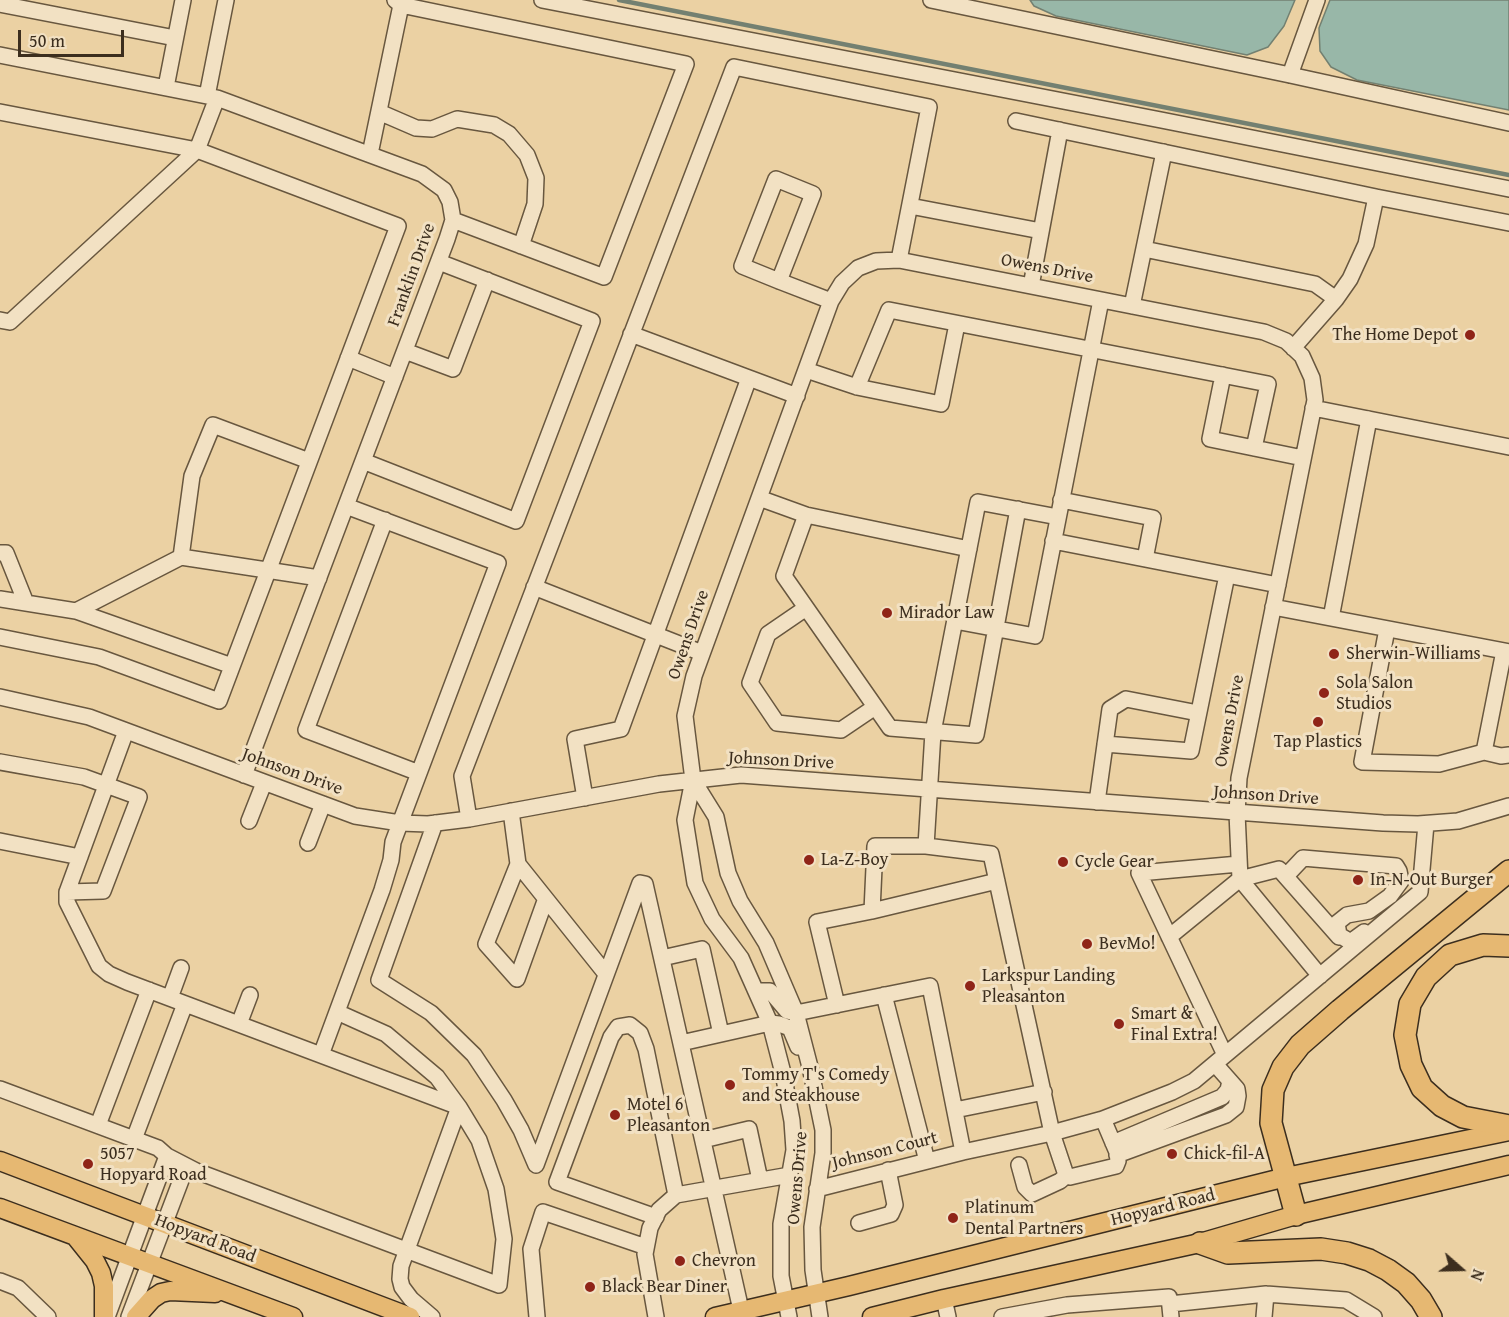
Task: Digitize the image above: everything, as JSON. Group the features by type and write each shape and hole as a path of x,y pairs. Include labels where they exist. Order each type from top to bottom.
{"highway":[{"path":"1296,1215 1271,1123 1273,1090 1283,1067 1300,1045 1340,1010 1509,871"},
{"path":"1509,946 1483,945 1450,955 1426,977 1410,1004 1405,1035 1411,1065 1422,1088 1442,1106 1464,1117 1509,1126"},
{"path":"1200,1243 1228,1253 1321,1249 1347,1253 1369,1260 1388,1269 1406,1283 1421,1300 1431,1317"}],"main road":[{"name":"Hopyard Road","path":"715,1317 741,1310 787,1309 816,1293 1286,1178 1509,1131"},
{"name":"Hopyard Road","path":"0,1161 411,1317"},
{"path":"872,1317 946,1308 1200,1243 1296,1215 1509,1165"},
{"path":"0,1208 293,1317"},
{"path":"75,1236 95,1261 101,1273 104,1286 105,1317"},
{"path":"136,1317 152,1299 170,1291 232,1294"}],"street":[{"path":"166,87 183,0"},
{"path":"0,320 10,322 197,150 212,97 226,0"},
{"path":"542,0 1509,189"},
{"path":"934,0 999,6 1036,23 1509,123"},
{"path":"1290,75 1317,0"},
{"path":"370,154 398,2 686,64 604,277 453,220"},
{"path":"0,4 176,38"},
{"name":"Franklin Drive","path":"0,55 212,97 422,174 444,190 450,202 453,220 438,262 243,775"},
{"path":"468,819 462,776 734,68 929,107 899,260"},
{"path":"0,112 197,150 398,226 219,701 99,657 0,637"},
{"path":"379,112 416,128 432,129 457,120 494,125 509,134 527,155 536,178 535,204 521,246"},
{"path":"1016,121 1509,223"},
{"path":"1030,286 1060,130"},
{"path":"1132,306 1164,152"},
{"path":"779,281 813,194 776,179 742,266 779,281 831,301"},
{"path":"1293,348 1336,300 1350,279 1366,244 1376,197"},
{"path":"910,206 1041,231"},
{"path":"1144,249 1315,284 1336,300"},
{"name":"Owens Drive","path":"787,1309 781,1276 781,1224 794,1150 792,1121 771,1023 741,958 712,919 695,883 684,820 693,780 684,716 702,652 831,301 842,283 858,268 876,261 899,260 1264,332 1286,341 1302,356 1312,378 1315,400 1239,778 1237,813 1239,872"},
{"path":"363,461 516,521 592,321 438,262"},
{"path":"405,351 453,369 487,280"},
{"path":"955,621 1035,636 1101,300"},
{"path":"857,387 889,310 1268,384 1254,448"},
{"path":"806,370 857,387 941,404 957,324"},
{"path":"632,334 797,396"},
{"path":"348,358 395,376"},
{"path":"1223,375 1210,438 1303,458"},
{"path":"585,798 575,740 621,729 749,378"},
{"path":"1313,408 1509,447"},
{"path":"1331,618 1369,419"},
{"path":"181,557 192,476 213,425 309,461"},
{"path":"759,498 806,515 969,549"},
{"path":"1061,500 1153,518 1145,559"},
{"path":"926,846 933,732 978,502 1058,517"},
{"path":"321,1055 382,890 391,860 393,842 498,563 346,506"},
{"path":"806,515 784,576 890,728 975,735 1018,510"},
{"path":"385,520 306,730 419,773"},
{"path":"1053,540 1278,585"},
{"path":"0,552 6,553 26,603"},
{"path":"76,611 181,557 318,578"},
{"path":"1105,744 1191,751 1227,575"},
{"path":"534,588 702,652"},
{"path":"0,599 76,611 232,666"},
{"path":"1273,607 1507,652 1484,752"},
{"path":"806,608 768,634 750,683 777,723 841,730 875,707"},
{"path":"1387,629 1362,762 1439,764 1484,752 1501,756 1509,755"},
{"name":"Johnson Drive","path":"0,697 89,717 355,816 400,823 435,823 468,819 659,784 741,775 1383,823 1426,824 1458,821 1509,806"},
{"path":"1097,802 1110,709 1126,699 1198,713"},
{"path":"126,731 67,891 67,902 99,966 109,974 149,990 459,1107"},
{"path":"0,762 84,777 139,797 103,891 67,891"},
{"name":"Owens Drive","path":"693,780 716,817 728,873 740,901 766,943 796,1013 807,1054 824,1130 823,1153 812,1227 813,1270 820,1317"},
{"path":"249,821 264,783"},
{"path":"308,843 323,804"},
{"path":"511,811 518,864 545,901 606,974"},
{"path":"435,823 379,980 431,1013 474,1055 516,1120 536,1165 640,883 645,884 741,1310"},
{"path":"1286,876 1303,858 1396,866 1401,881 1390,896 1369,911 1347,915 1337,924 1339,935 1349,941 1353,940 1408,894 1422,856 1426,824"},
{"path":"0,841 80,857"},
{"path":"872,911 875,846 926,846 991,854 1053,1133 1067,1175"},
{"name":"Johnson Court","path":"817,1189 1103,1119 1194,1081 1420,892 1422,856"},
{"path":"518,864 486,944 517,979 545,901"},
{"path":"1115,1149 1222,1097 1228,1090 1230,1081 1169,937 1139,873 1239,872 1279,868 1350,951"},
{"path":"1169,937 1239,872"},
{"path":"1239,872 1320,976"},
{"path":"837,1005 817,922 997,880"},
{"path":"662,958 702,949 721,1034"},
{"path":"170,998 181,969"},
{"path":"756,992 770,991 787,1011 796,1013 930,986 963,1152"},
{"path":"98,1125 149,990"},
{"path":"239,1024 250,995"},
{"path":"884,995 927,1161"},
{"path":"135,1139 185,1004"},
{"path":"0,1089 158,1148 166,1156 186,1167 499,1285 504,1239 496,1189 479,1140 437,1077 386,1034 337,1012"},
{"path":"681,1043 771,1023 790,1028 801,1050 807,1054"},
{"path":"656,1217 557,1182 611,1037 618,1027 630,1024 640,1033 646,1049 676,1195"},
{"path":"955,1110 1044,1092"},
{"path":"432,1317 411,1299 402,1287 401,1266 459,1107"},
{"path":"1067,1175 1070,1177 1116,1167 1118,1161 1115,1149 1103,1119"},
{"path":"703,1140 748,1129 760,1180"},
{"path":"105,1317 166,1156"},
{"path":"1019,1165 1025,1187 1032,1194 1060,1181 1067,1175"},
{"path":"129,1317 186,1167"},
{"path":"859,1223 891,1214 895,1205 888,1170"},
{"path":"656,1317 645,1254 651,1228 659,1210 676,1195 790,1175"},
{"path":"537,1317 531,1249 543,1212 646,1247"},
{"path":"0,1281 18,1288 48,1317"},
{"path":"1264,1317 1266,1294"},
{"path":"1002,1317 1169,1297 1170,1310 1266,1294 1346,1300 1374,1317"}],"shaded area":[{"path":"1030,0 1295,0 1284,26 1268,47 1247,55 1056,16 1034,6"},
{"path":"1330,0 1509,0 1509,110 1357,80 1331,67 1320,51 1319,28"}],"waterway":[{"path":"619,0 1509,175"}],"place":[{"name":"The Home Depot","path":"1470,335"},
{"name":"Mirador Law","path":"887,613"},
{"name":"Sherwin-Williams","path":"1334,654"},
{"name":"Sola Salon Studios","path":"1324,693"},
{"name":"Tap Plastics","path":"1318,722"},
{"name":"La-Z-Boy","path":"809,860"},
{"name":"Cycle Gear","path":"1063,862"},
{"name":"In-N-Out Burger","path":"1358,880"},
{"name":"BevMo!","path":"1087,944"},
{"name":"Larkspur Landing Pleasanton","path":"970,986"},
{"name":"Smart & Final Extra!","path":"1119,1024"},
{"name":"Tommy T's Comedy and Steakhouse","path":"730,1085"},
{"name":"Motel 6 Pleasanton","path":"615,1115"},
{"name":"Chick-fil-A","path":"1172,1154"},
{"name":"5057 Hopyard Road","path":"88,1164"},
{"name":"Platinum Dental Partners","path":"953,1218"},
{"name":"Chevron","path":"680,1261"},
{"name":"Black Bear Diner","path":"590,1287"}]}
